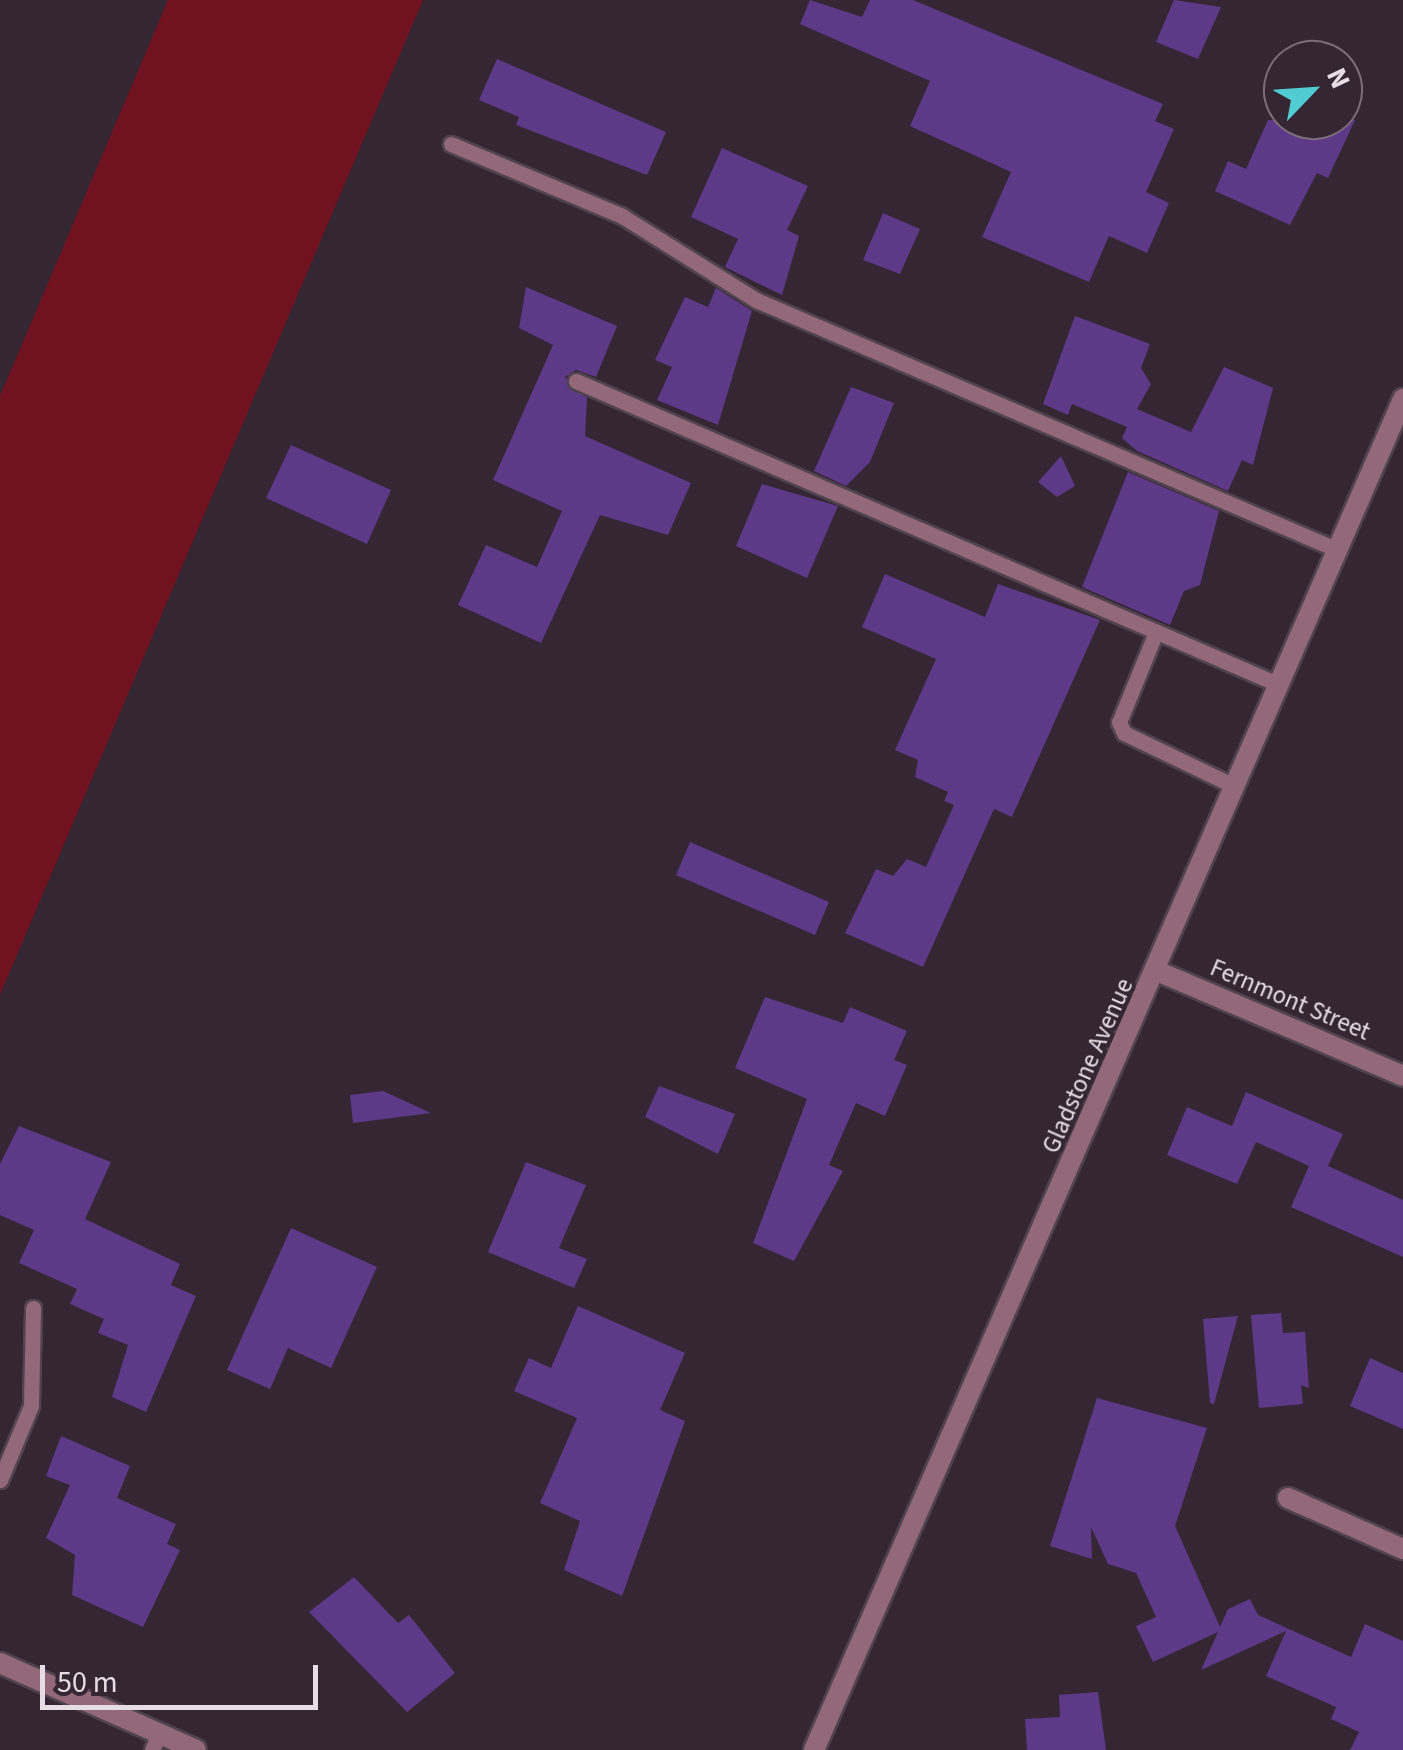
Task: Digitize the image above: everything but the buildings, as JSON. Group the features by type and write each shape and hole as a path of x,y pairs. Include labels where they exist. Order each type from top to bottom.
{"street":[{"name":"Gladstone Avenue","path":"814,1750 1403,399"},
{"name":"Fernmont Street","path":"1156,971 1403,1076"},
{"path":"1288,1498 1403,1549"},
{"path":"0,1663 156,1742 196,1750"}],"lane":[{"path":"451,144 622,216 756,300 1338,550"},
{"path":"576,381 1280,685"},
{"path":"1156,632 1119,722 1124,733 1236,788"},
{"path":"0,1480 31,1406 33,1308"}],"shaded area":[{"path":"168,0 423,0 0,995 0,396"}]}
